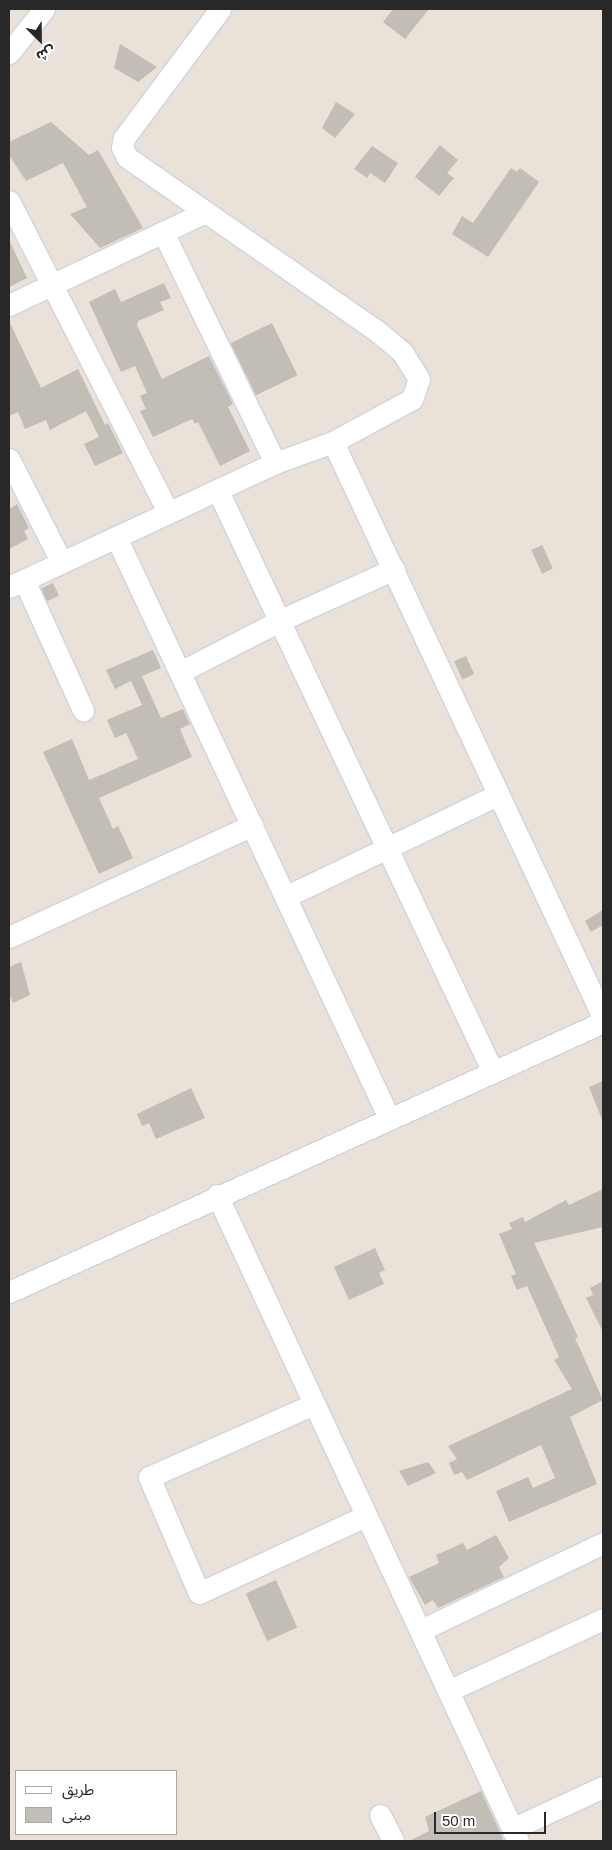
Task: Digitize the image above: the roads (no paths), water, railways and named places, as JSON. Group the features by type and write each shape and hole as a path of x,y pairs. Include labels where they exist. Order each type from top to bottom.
{"street":[{"path":"83,710 16,583 275,463 333,442 412,399 419,379 402,352 377,331 127,157 122,147 124,138 220,9"},
{"path":"9,53 42,10"},
{"path":"9,201 168,512"},
{"path":"9,305 206,212"},
{"path":"164,232 275,463"},
{"path":"333,442 603,1017"},
{"path":"9,459 61,561"},
{"path":"218,491 281,620 493,1072"},
{"path":"116,536 389,1118"},
{"path":"180,672 281,620 394,569"},
{"path":"285,897 499,794"},
{"path":"9,937 252,825"},
{"path":"9,1292 216,1195 603,1022"},
{"path":"216,1195 421,1630 515,1835 603,1787"},
{"path":"314,1404 149,1477 199,1593 366,1516"},
{"path":"421,1630 603,1543"},
{"path":"448,1691 603,1619"},
{"path":"380,1815 393,1841"}]}
